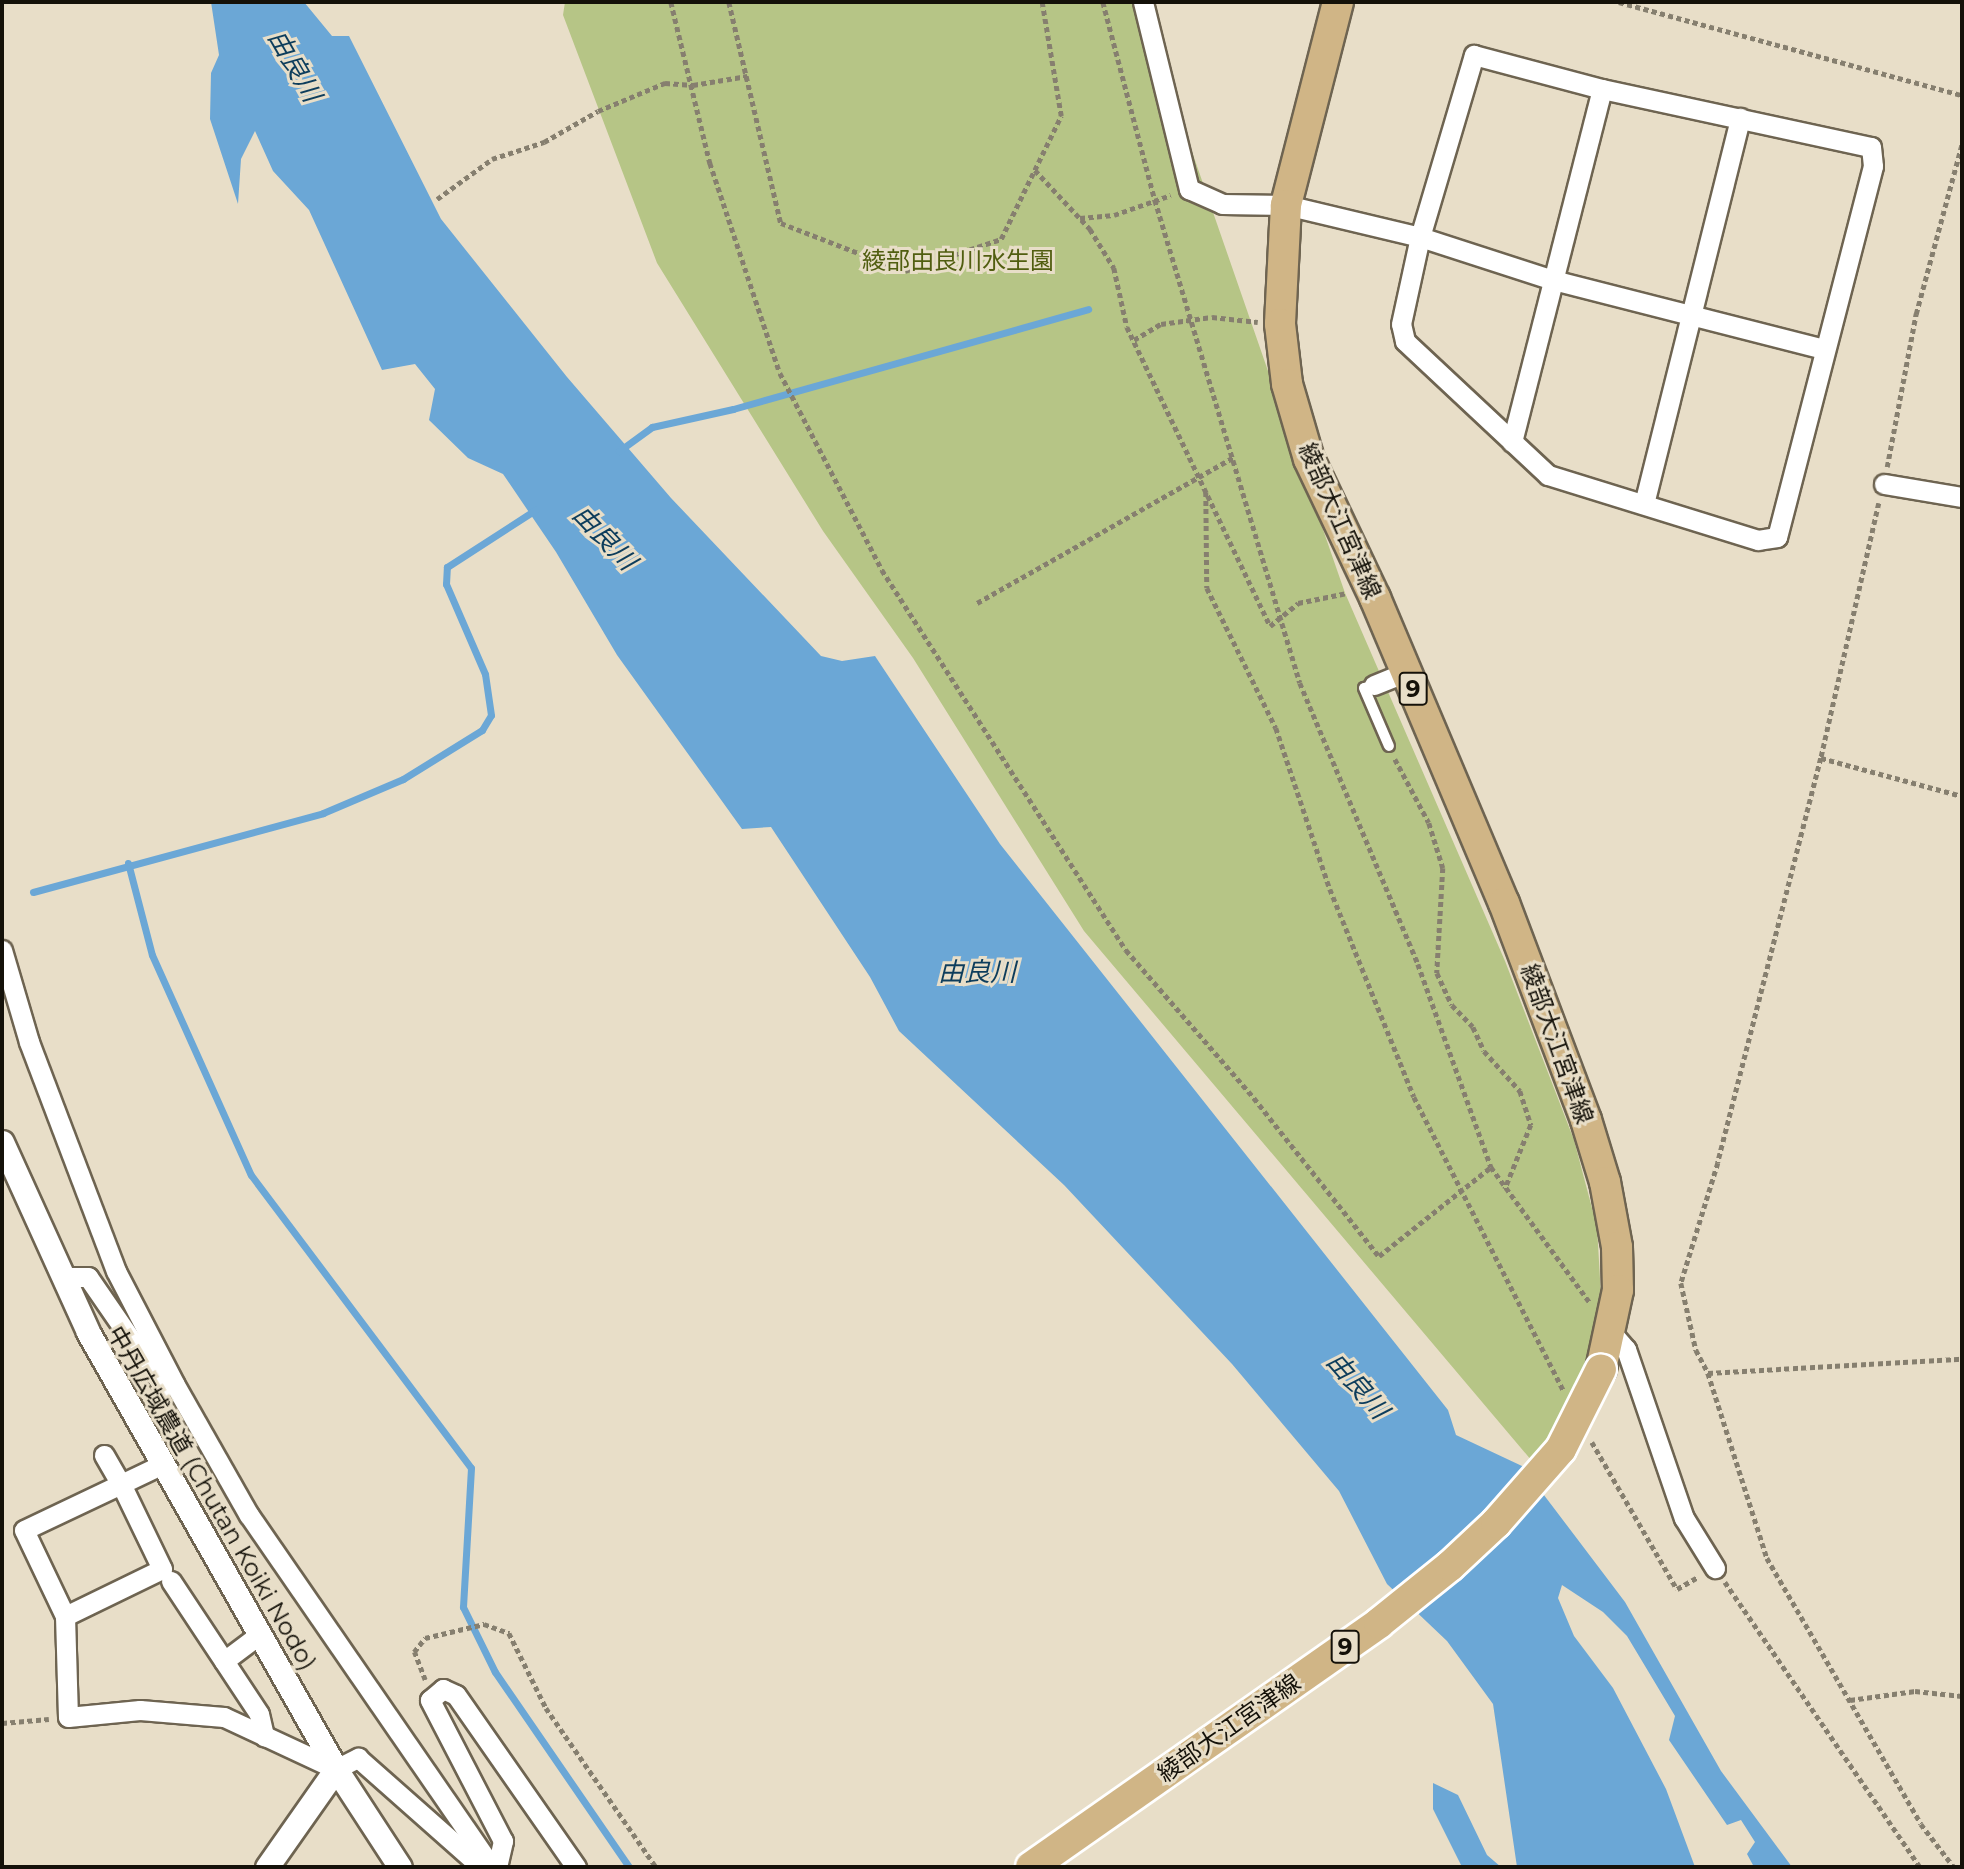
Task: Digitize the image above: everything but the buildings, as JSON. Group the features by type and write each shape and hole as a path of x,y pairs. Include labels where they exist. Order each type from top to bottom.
{"main road":[{"name":"綾部大江宮津線","path":"1031,1867 1379,1623 1450,1566 1554,1458 1584,1410 1601,1368 1611,1332 1618,1290 1617,1247 1594,1145 1504,903 1375,598 1309,459 1287,384 1280,324 1286,205 1338,2"}],"street":[{"path":"1143,2 1189,189 1222,204 1286,205 1420,237 1553,280 1823,349"},
{"path":"1470,57 1602,89 1871,147 1872,166 1777,537 1758,540 1548,475 1405,341 1401,324 1420,237 1470,57"},
{"path":"1512,442 1602,89"},
{"path":"1644,505 1740,118"},
{"path":"1884,484 1962,497"},
{"path":"1374,685 1406,671"},
{"path":"2,950 29,1042 116,1270 175,1385 249,1515 495,1867"},
{"name":"中丹広域農道 (Chutan Koiki Nodo)","path":"2,1142 62,1277 163,1464 336,1769 400,1867"},
{"path":"62,1277 88,1277 166,1389 175,1385"},
{"path":"1611,1332 1626,1349 1684,1518 1715,1568"},
{"path":"65,1616 162,1569 104,1455"},
{"path":"163,1464 24,1530 65,1616 68,1717 140,1710 223,1717 336,1769"},
{"path":"171,1581 259,1714 264,1736"},
{"path":"224,1661 260,1634"},
{"path":"495,1867 503,1841 429,1700 434,1693 443,1689 456,1695 576,1867"},
{"path":"267,1867 336,1769 358,1758 481,1867"}],"lane":[{"path":"1374,685 1364,688 1389,746"}],"path":[{"path":"671,2 710,163 780,373 882,570 1126,950 1254,1098 1379,1256 1491,1167"},
{"path":"729,2 781,223 905,271 1001,239 1061,116 1042,2"},
{"path":"1103,2 1155,200 1300,683 1418,964 1491,1167 1611,1332"},
{"path":"1619,2 1962,96"},
{"path":"437,199 492,159 544,142 598,111 665,83 693,85 747,76"},
{"path":"1954,1867 1921,1824 1767,1558 1707,1373 1696,1350 1681,1283 1718,1163 1821,758 1884,484 1913,325 1962,144"},
{"path":"1035,170 1080,218 1114,268 1133,340 1270,626 1298,603 1345,593 1375,598"},
{"path":"1080,218 1114,215 1189,189"},
{"path":"1133,340 1161,324 1212,317 1280,324"},
{"path":"977,603 1234,457"},
{"path":"1206,492 1207,588 1276,728 1330,889 1414,1097 1567,1398"},
{"path":"1389,746 1429,822 1443,868 1437,973 1452,1005 1473,1027 1484,1051 1520,1091 1531,1125 1506,1189"},
{"path":"1821,758 1962,796"},
{"path":"1707,1373 1962,1359"},
{"path":"1586,1432 1677,1589 1715,1568 1920,1867"},
{"path":"434,1693 415,1652 425,1638 484,1624 509,1633 547,1708 656,1867"},
{"path":"1850,1700 1915,1691 1962,1696"},
{"path":"2,1724 68,1717"}],"green space":[{"name":"綾部由良川水生園","path":"565,2 1155,2 1172,94 1345,593 1505,961 1574,1140 1597,1227 1602,1313 1580,1399 1537,1467 1084,931 913,658 823,531 657,263 563,15"}],"water":[{"name":"由良川","path":"211,2 304,2 332,36 349,36 441,219 567,377 671,498 821,656 842,661 875,656 1000,844 1448,1410 1456,1435 1522,1466 1625,1602 1721,1771 1792,1867 1754,1867 1747,1854 1755,1842 1741,1820 1727,1825 1669,1740 1675,1716 1627,1636 1603,1612 1562,1585 1558,1598 1574,1636 1613,1688 1666,1789 1695,1867 1517,1867 1493,1704 1447,1641 1387,1584 1339,1491 1232,1364 1064,1185 899,1031 870,977 771,827 742,829 617,655 556,552 503,474 468,458 429,420 435,389 415,364 382,370 309,210 273,171 255,131 241,159 238,204 210,119 211,73 219,55"},
{"path":"1433,1783 1458,1795 1487,1855 1501,1867 1462,1867 1433,1809"}],"waterway":[{"path":"619,451 652,427 733,409 1088,309"},
{"path":"33,892 323,813 403,779 482,730 491,715 485,674 446,584 447,567 535,510"},
{"path":"128,863 152,955 251,1175 471,1468 463,1607 495,1672 629,1867"}]}
